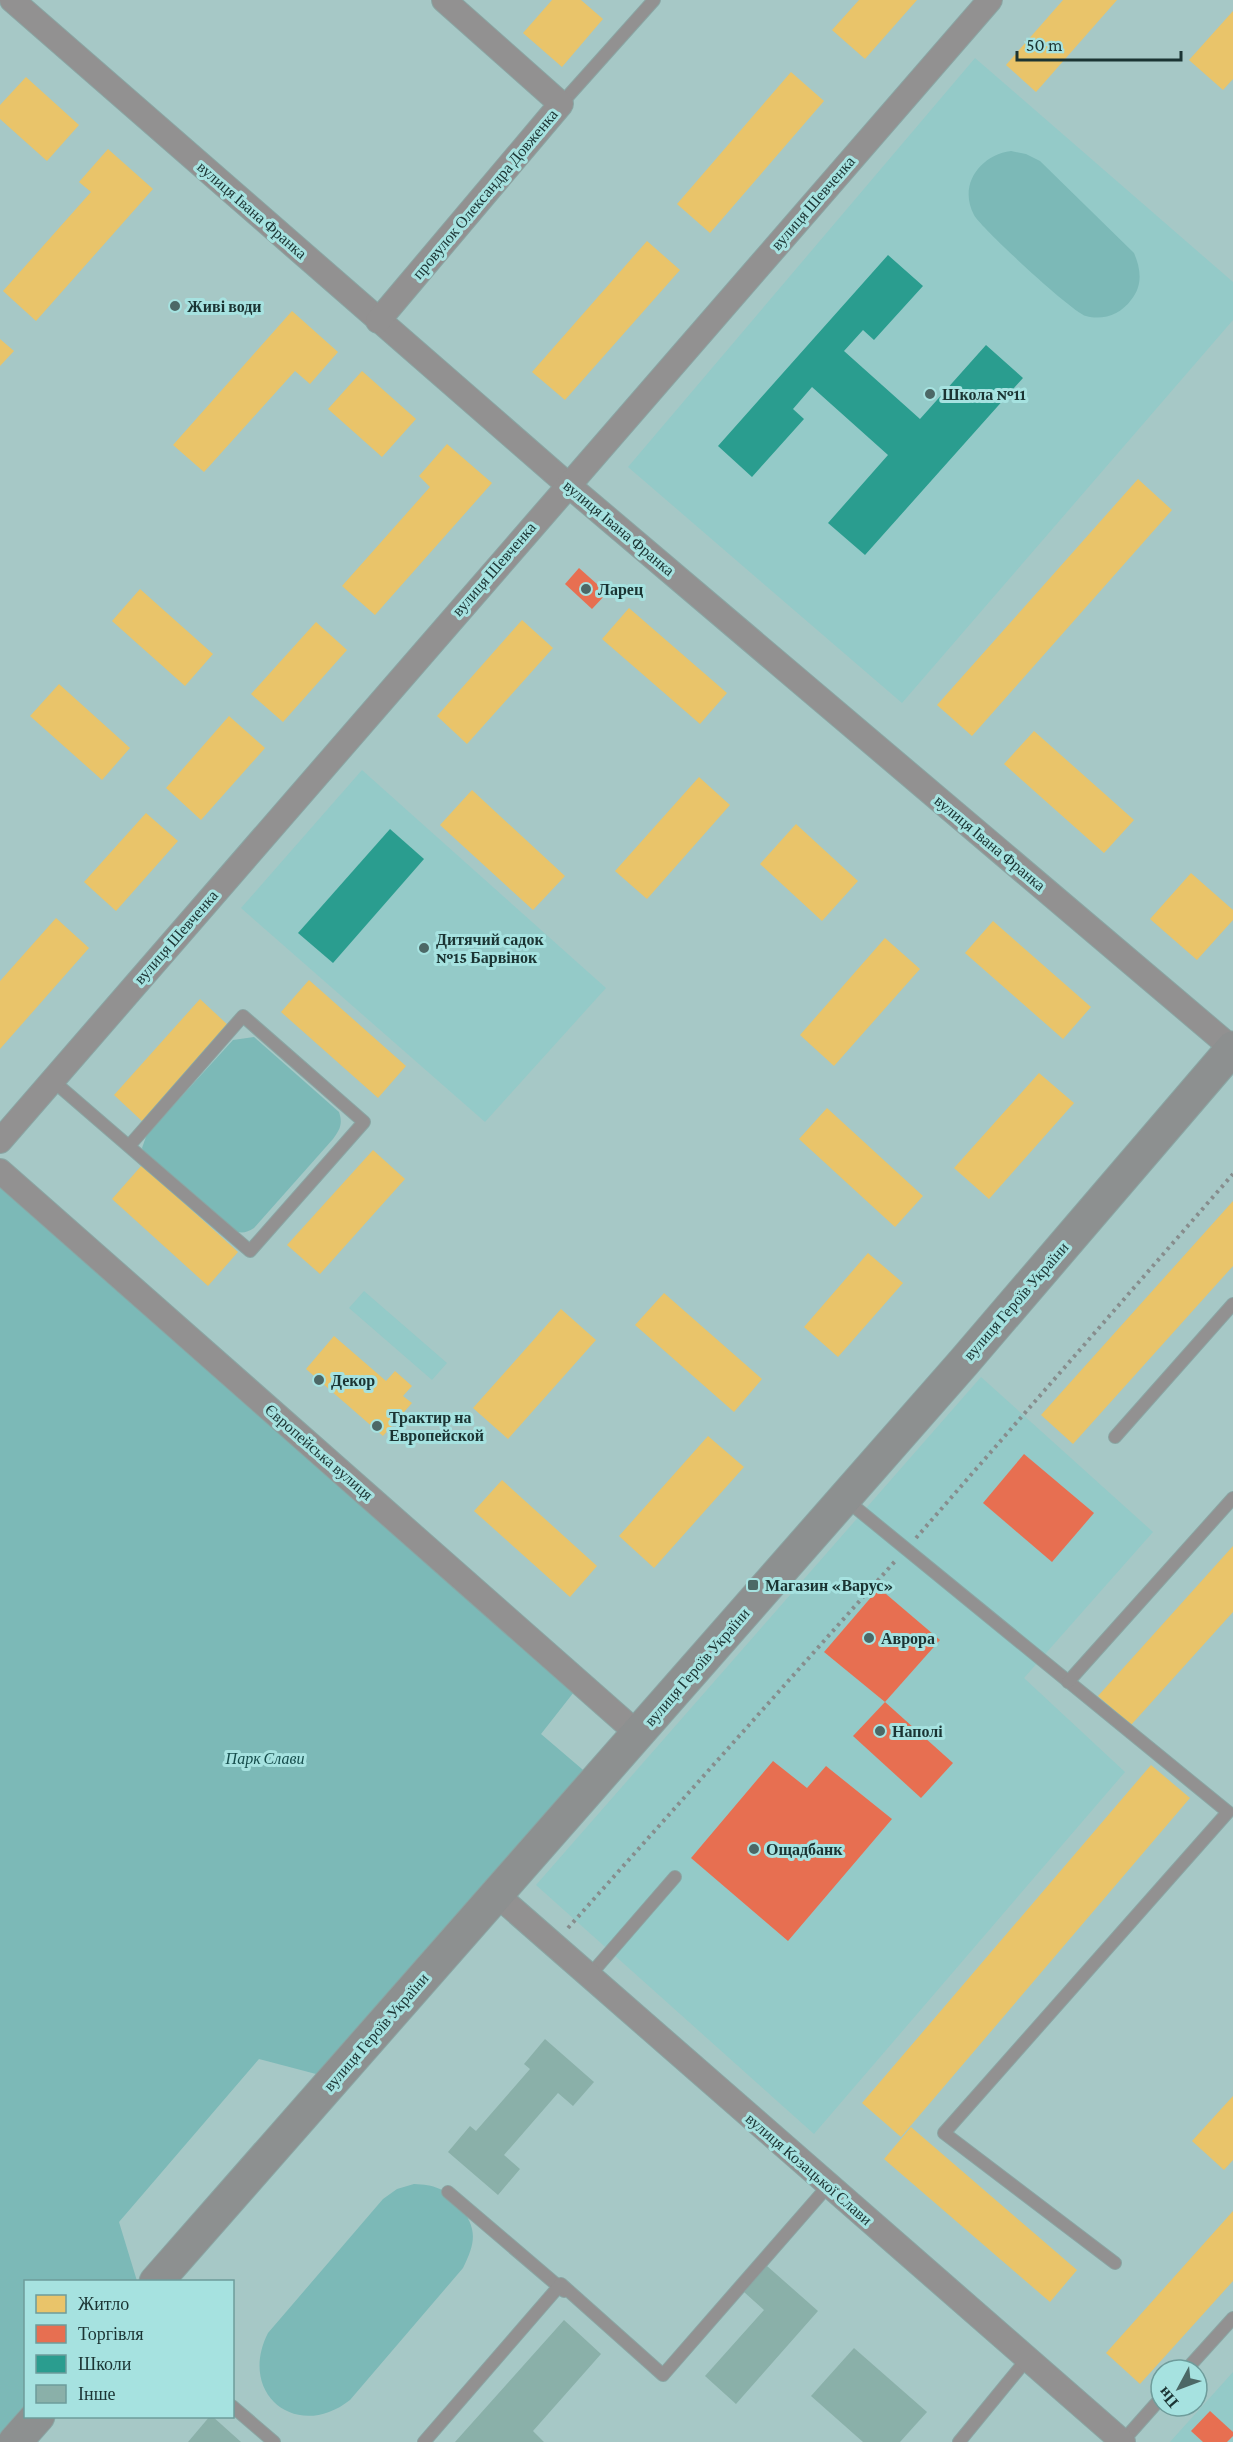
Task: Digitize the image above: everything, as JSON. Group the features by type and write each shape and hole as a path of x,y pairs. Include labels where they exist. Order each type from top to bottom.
{"street":[{"name":"вулиця Івана Франка","path":"12,0 567,484 1233,1049"},
{"name":"провулок Олександра Довженка","path":"378,321 561,104 444,0"},
{"name":"вулиця Шевченка","path":"0,1141 567,484 990,0"},
{"name":"вулиця Героїв України","path":"158,2280 844,1499 1233,1049"},
{"name":"Європейська вулиця","path":"0,1171 638,1734"},
{"name":"вулиця Козацької Слави","path":"497,1894 1122,2442"},
{"path":"15,2442 36,2418"}],"lane":[{"path":"561,104 654,0"},
{"path":"52,1080 250,1251 364,1122 243,1016 129,1146"},
{"path":"1115,1437 1233,1304"},
{"path":"1068,1682 1233,1498"},
{"path":"844,1499 1228,1812 944,2133 1115,2263"},
{"path":"590,1975 675,1877"},
{"path":"663,2375 828,2186"},
{"path":"448,2192 663,2375"},
{"path":"424,2442 561,2284 663,2375"},
{"path":"1197,2358 1233,2318"},
{"path":"959,2442 1027,2359"},
{"path":"234,2408 267,2440"},
{"path":"1122,2442 1149,2412"}],"shaded area":[{"name":"Школа №11","path":"975,58 1233,282 1233,320 902,703 628,467"},
{"name":"Дитячий садок №15 Барвінок","path":"362,770 606,988 485,1122 241,908"},
{"path":"364,1291 447,1363 432,1380 349,1308"},
{"path":"981,1377 1153,1532 1024,1678 1125,1772 814,2134 536,1885"},
{"path":"1233,2372 1233,2442 1170,2442 1192,2418 1209,2418 1209,2399"}],"green space":[{"path":"1011,151 1026,154 1040,161 1134,253 1139,271 1138,289 1127,305 1117,313 1099,318 1086,316 1077,311 1027,269 992,236 974,215 969,193 975,173 990,158"},
{"path":"254,1037 339,1112 341,1123 333,1139 254,1228 241,1232 232,1230 142,1148 147,1134 233,1040"},
{"name":"Парк Слави","path":"0,1171 581,1683 541,1734 596,1781 335,2079 259,2059 119,2222 137,2280 24,2280 24,2418 0,2442"},
{"path":"414,2184 427,2185 444,2191 469,2220 473,2235 472,2243 463,2268 350,2400 330,2412 310,2416 293,2413 278,2405 266,2392 260,2375 260,2355 268,2333 383,2199 397,2189"}],"building: Житло":[{"path":"552,0 581,0 603,19 562,67 523,33"},
{"path":"859,0 917,0 865,59 832,30"},
{"path":"1063,0 1117,0 1036,92 1006,65"},
{"path":"1233,11 1233,79 1223,90 1189,60"},
{"path":"791,72 824,101 710,233 677,204"},
{"path":"26,77 79,125 47,161 0,119 0,105"},
{"path":"108,149 153,189 36,321 3,291 91,192 79,182"},
{"path":"647,241 680,270 565,400 532,372"},
{"path":"292,311 338,352 310,384 295,371 204,472 173,445"},
{"path":"0,339 14,351 0,366"},
{"path":"362,371 416,419 382,457 328,409"},
{"path":"447,444 492,483 375,615 342,586 430,487 419,476"},
{"path":"1138,479 1172,510 972,736 937,705"},
{"path":"140,589 213,654 185,686 112,621"},
{"path":"629,608 727,693 700,724 602,639"},
{"path":"522,620 553,648 467,744 437,716"},
{"path":"316,622 347,650 283,722 251,694"},
{"path":"59,684 130,748 102,780 30,716"},
{"path":"229,716 265,748 201,820 166,788"},
{"path":"1034,731 1134,820 1104,853 1004,764"},
{"path":"699,777 730,805 647,899 615,871"},
{"path":"472,790 565,876 533,910 440,825"},
{"path":"146,813 178,841 116,911 84,882"},
{"path":"796,824 858,881 822,921 760,864"},
{"path":"1191,873 1233,910 1233,920 1197,960 1150,919"},
{"path":"56,918 89,948 0,1049 0,981"},
{"path":"993,921 1091,1007 1063,1039 965,953"},
{"path":"885,938 920,969 834,1066 800,1035"},
{"path":"309,980 406,1066 378,1098 281,1012"},
{"path":"200,999 229,1026 143,1122 114,1095"},
{"path":"1039,1073 1074,1103 989,1199 954,1168"},
{"path":"827,1108 923,1196 895,1227 799,1139"},
{"path":"373,1150 405,1179 320,1274 287,1245"},
{"path":"142,1165 238,1252 208,1286 112,1199"},
{"path":"1233,1201 1233,1266 1073,1444 1041,1415"},
{"path":"868,1253 903,1283 838,1357 804,1327"},
{"path":"664,1293 762,1379 734,1412 635,1325"},
{"path":"561,1309 596,1340 508,1439 473,1408"},
{"path":"334,1336 386,1381 395,1371 412,1386 403,1396 412,1403 383,1436 306,1369"},
{"path":"708,1436 744,1467 654,1568 619,1536"},
{"path":"502,1480 597,1566 570,1597 474,1511"},
{"path":"1233,1546 1233,1612 1131,1725 1098,1696"},
{"path":"1151,1765 1190,1798 901,2137 862,2103"},
{"path":"1233,2096 1233,2160 1224,2170 1192,2141"},
{"path":"911,2127 1077,2270 1050,2302 884,2159"},
{"path":"1233,2211 1233,2281 1163,2358 1149,2358 1149,2374 1140,2384 1106,2353"}],"building: Торгівля":[{"name":"Ларец","path":"579,568 607,593 592,609 565,584"},
{"path":"1024,1454 1094,1513 1052,1562 983,1503"},
{"path":"879,1588 940,1640 885,1702 824,1652"},
{"path":"885,1702 953,1763 921,1798 853,1736"},
{"path":"773,1761 807,1788 826,1766 892,1819 788,1941 691,1858"},
{"path":"1209,2412 1233,2432 1233,2436 1227,2442 1203,2442 1191,2431 1203,2418 1209,2418"}],"building: Школи":[{"path":"888,255 923,286 874,340 863,330 844,351 920,419 986,345 1023,378 865,555 828,523 888,455 812,387 793,409 804,419 752,477 718,446"},
{"path":"390,829 424,859 333,963 298,933"}],"building: Інше":[{"path":"545,2039 594,2082 573,2106 558,2093 504,2155 520,2169 498,2195 448,2152 470,2126 476,2131 530,2069 524,2064"},
{"path":"767,2266 818,2311 736,2404 705,2376 764,2310 744,2292"},
{"path":"564,2320 601,2354 533,2431 544,2442 455,2442"},
{"path":"854,2348 927,2412 900,2442 863,2442 811,2396"},
{"path":"208,2418 214,2418 241,2442 188,2442"}],"place":[{"name":"Живі води","path":"175,306"},
{"name":"Школа №11","path":"930,394"},
{"name":"Ларец","path":"586,589"},
{"name":"Дитячий садок №15 Барвінок","path":"424,948"},
{"name":"Декор","path":"319,1380"},
{"name":"Трактир на Европейской","path":"377,1426"},
{"name":"Магазин «Варус»","path":"753,1585"},
{"name":"Аврора","path":"869,1638"},
{"name":"Наполі","path":"880,1731"},
{"name":"Ощадбанк","path":"754,1849"}]}
